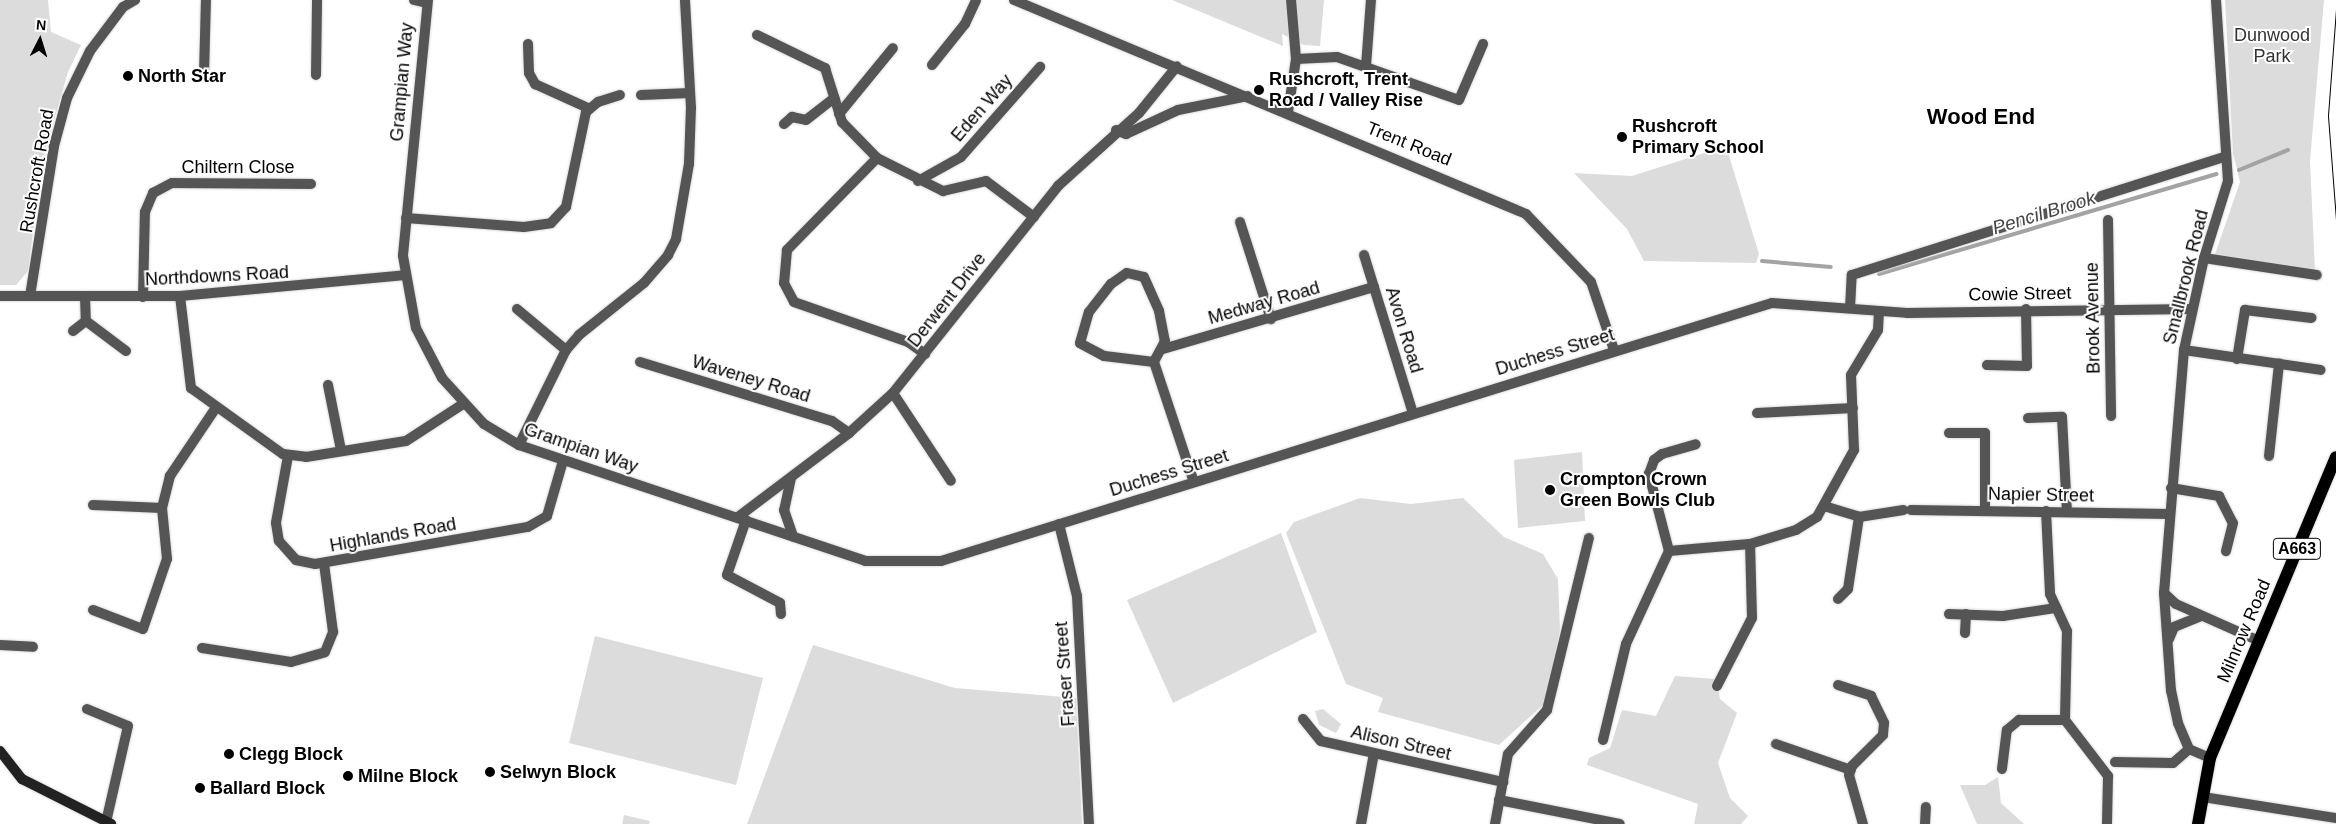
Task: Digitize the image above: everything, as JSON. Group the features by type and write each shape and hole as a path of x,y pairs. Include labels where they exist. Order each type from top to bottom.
{"main road":[{"name":"Milnrow Road","path":"2198,824 2210,758 2336,457"},
{"path":"0,751 22,779 108,823"}],"street":[{"path":"119,3 135,0"},
{"path":"204,74 206,0"},
{"path":"316,75 317,0"},
{"path":"414,0 427,2"},
{"path":"519,445 566,350 668,256 676,239 689,164 690,93 685,0"},
{"path":"932,65 965,24 976,0"},
{"name":"Trent Road","path":"1014,0 1288,112 1526,214 1591,282 1614,350"},
{"path":"1288,112 1296,59 1291,0"},
{"path":"1366,66 1371,0"},
{"name":"Smallbrook Road","path":"2189,749 2173,699 2164,593 2171,488 2184,350 2204,258 2228,181 2216,0"},
{"name":"Grampian Way","path":"427,2 406,218 405,275 416,328 442,378 463,404 484,424 519,445 866,561"},
{"name":"Rushcroft Road","path":"30,296 54,146 67,98 80,65 119,3"},
{"path":"757,35 817,60 825,68 839,114 877,158 918,181 942,191 986,180 1034,217"},
{"path":"528,44 529,73 535,84 590,108 620,95"},
{"path":"1296,59 1322,55 1366,66 1459,100 1483,44"},
{"path":"839,114 893,48"},
{"name":"Derwent Drive","path":"742,518 850,433 893,393 1058,186 1116,130 1139,113 1177,66"},
{"name":"Eden Way","path":"918,181 961,157 1040,67"},
{"path":"641,95 690,93"},
{"path":"1116,130 1126,134 1178,110 1248,96"},
{"path":"784,124 792,117 806,120 834,98"},
{"path":"406,218 524,227 551,223 566,207 590,108"},
{"path":"1850,308 1852,275 2225,157"},
{"path":"877,158 787,250 784,283 794,302 908,342 925,354"},
{"name":"Chiltern Close","path":"144,297 144,212 153,193 172,184 311,184"},
{"name":"Brook Avenue","path":"2108,220 2107,309 2111,416"},
{"path":"1240,222 1271,320"},
{"name":"Avon Road","path":"1364,255 1413,414"},
{"path":"2204,258 2318,275"},
{"path":"1134,274 1150,284 1159,311 1163,349 1154,362 1104,356 1080,343 1089,312 1120,276 1134,274"},
{"name":"Northdowns Road","path":"30,296 180,296 294,288 405,275"},
{"name":"Medway Road","path":"1163,349 1271,320 1374,287"},
{"path":"0,296 30,296"},
{"path":"180,296 188,381 215,409 288,456 406,440 463,404"},
{"path":"85,297 86,321"},
{"name":"Duchess Street","path":"866,561 941,561 1614,350 1772,303 1850,308"},
{"name":"Cowie Street","path":"1850,308 1879,311 2192,309"},
{"path":"517,309 566,350"},
{"path":"1987,365 2026,366 2026,309"},
{"path":"2237,359 2245,310 2312,318"},
{"path":"1669,552 1750,544 1796,530 1817,517 1854,450 1851,375 1878,330 1879,311"},
{"path":"73,331 86,321"},
{"path":"86,321 126,351"},
{"path":"2184,350 2321,370"},
{"name":"Waveney Road","path":"640,362 832,421 850,433"},
{"path":"1154,362 1194,482"},
{"path":"2269,456 2279,364"},
{"path":"328,385 341,450"},
{"path":"893,393 951,482"},
{"path":"1757,413 1853,408"},
{"path":"93,610 143,629 167,559 162,508 182,452 215,409"},
{"path":"2028,418 2062,417 2067,512"},
{"path":"1949,433 1985,434 1985,510"},
{"path":"1603,740 1626,644 1669,552 1649,474 1654,460 1662,454 1696,444"},
{"name":"Highlands Road","path":"288,456 276,523 279,541 296,560 324,564 528,527 547,516 563,461"},
{"path":"791,478 784,510 793,536"},
{"path":"2171,488 2219,496 2233,523 2226,552"},
{"path":"93,505 162,508"},
{"path":"1824,506 1859,517 1848,588 1838,599"},
{"name":"Napier Street","path":"1859,517 1907,510 2170,514"},
{"path":"2046,511 2047,569 2056,608 2067,631 2066,720 2108,776 2107,824"},
{"path":"742,518 727,575 780,603 781,614"},
{"name":"Fraser Street","path":"1059,524 1077,596 1089,824"},
{"path":"1495,824 1508,754 1547,710 1589,538"},
{"path":"1717,686 1752,618 1750,544"},
{"path":"202,648 291,662 325,652 333,632 324,564"},
{"path":"2164,593 2176,604 2259,641"},
{"path":"1949,614 2003,616 2056,608"},
{"path":"1965,633 1966,614"},
{"path":"2167,646 2174,627 2202,616"},
{"path":"0,645 33,647"},
{"path":"1838,685 1872,696 1884,723 1883,735 1851,770"},
{"path":"87,709 128,726 108,823"},
{"name":"Alison Street","path":"1303,719 1321,741 1502,782"},
{"path":"2002,769 2007,730 2019,720 2066,720"},
{"path":"1776,744 1851,770"},
{"path":"2115,762 2173,763 2189,749 2210,758"},
{"path":"1361,824 1374,753"},
{"path":"1851,770 1863,824"},
{"path":"2203,797 2336,818"},
{"path":"1499,800 1620,824"},
{"path":"1921,823 1926,807"}],"green space":[{"path":"0,0 48,0 51,32 81,45 68,72 42,162 28,271 16,285 0,285"},
{"path":"1172,0 1324,0 1320,46 1304,45 1282,34 1283,46"},
{"name":"Dunwood Park","path":"2225,0 2324,0 2310,161 2315,271 2214,257 2240,182 2233,153"},
{"path":"1726,146 1759,254 1756,263 1644,261 1627,229 1574,173 1632,176"},
{"name":"Crompton Crown Green Bowls Club","path":"1582,452 1585,521 1518,528 1514,460"},
{"path":"1360,498 1411,504 1463,498 1504,537 1543,554 1558,579 1560,630 1546,702 1499,745 1378,712 1383,698 1346,684 1286,533 1294,522"},
{"path":"1281,533 1317,632 1173,703 1127,600"},
{"path":"595,636 763,678 736,785 569,743"},
{"path":"813,645 955,688 1076,698 1082,824 747,824"},
{"path":"1675,676 1716,679 1720,699 1737,713 1718,763 1730,798 1748,816 1741,824 1694,824 1698,804 1587,765 1589,758 1610,748 1622,710 1656,716"},
{"path":"1323,709 1341,724 1336,733 1319,725 1315,711"},
{"path":"1998,777 2001,803 2024,824 1977,824 1960,785 1985,785"},
{"path":"624,815 650,821 649,824 622,824"}],"waterway":[{"name":"Pencil Brook","path":"2239,170 2288,150"},
{"name":"Pencil Brook","path":"1879,274 2216,174"},
{"name":"Pencil Brook","path":"1762,261 1831,267"}],"tram line":[{"path":"2336,9 2328,116 2336,221"}],"place":[{"name":"North Star","path":"128,76"},
{"name":"Rushcroft, Trent Road / Valley Rise","path":"1259,90"},
{"name":"Rushcroft Primary School","path":"1622,137"},
{"name":"Crompton Crown Green Bowls Club","path":"1550,490"},
{"name":"Clegg Block","path":"229,754"},
{"name":"Selwyn Block","path":"490,772"},
{"name":"Milne Block","path":"348,776"},
{"name":"Ballard Block","path":"200,788"}],"district":[{"name":"Wood End","path":"1981,117"}]}
